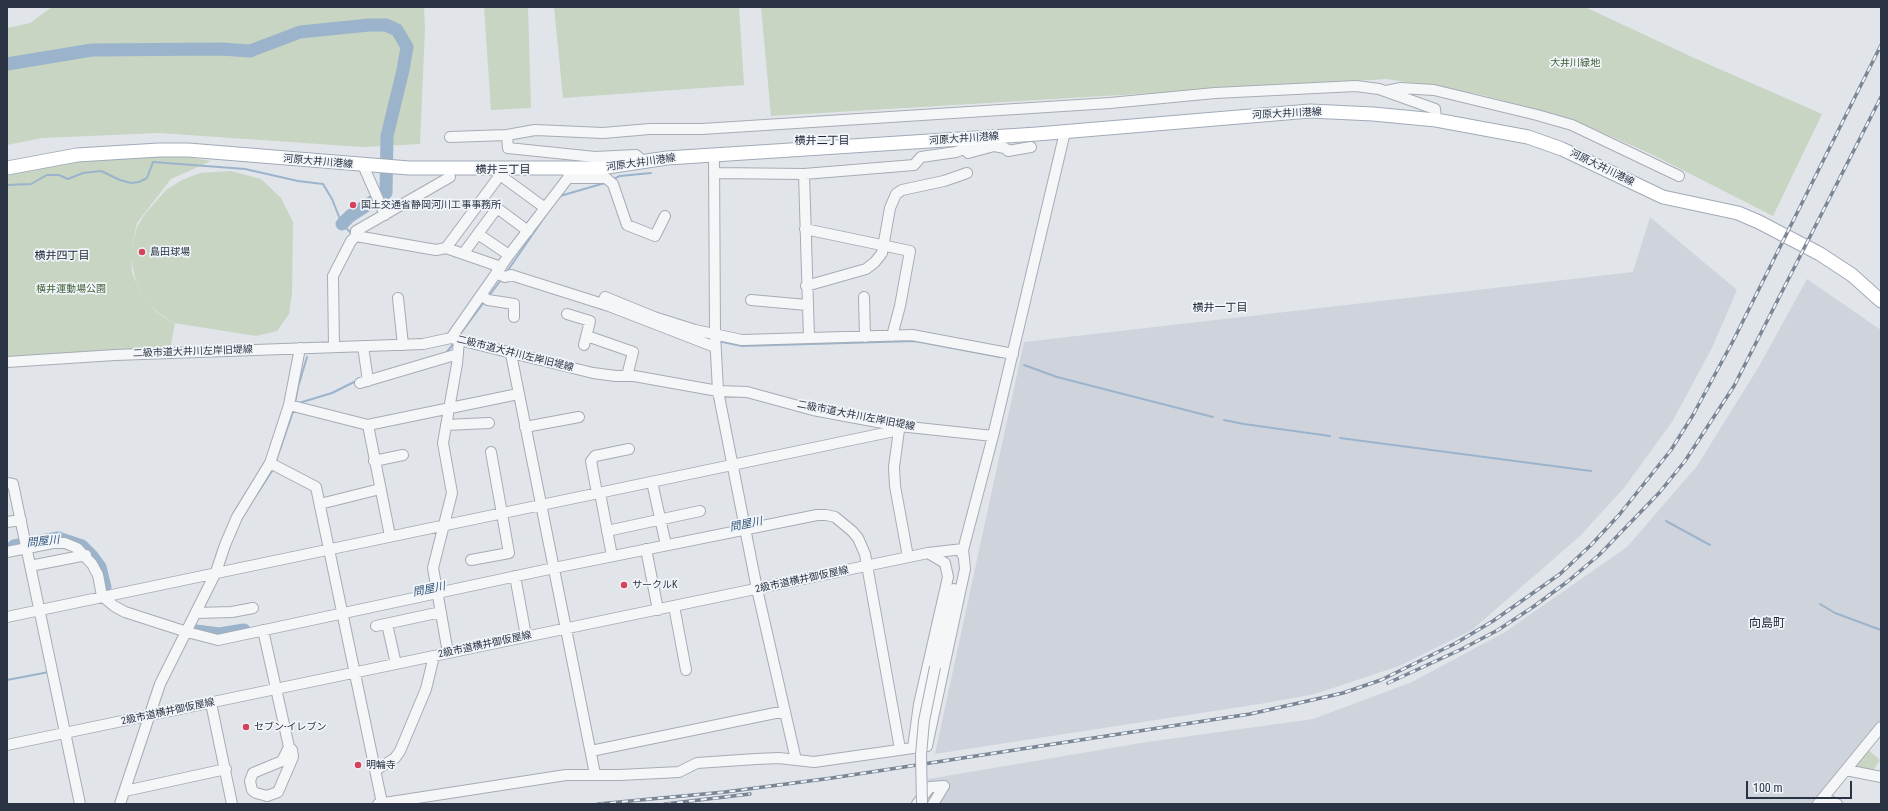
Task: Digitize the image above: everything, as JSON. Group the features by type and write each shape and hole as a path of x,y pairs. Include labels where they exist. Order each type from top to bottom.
{"main road":[{"name":"河原大井川港線","path":"7,168 77,156 159,150 188,150 363,165 569,173 609,168 643,161 714,155 1065,132 1310,111 1373,114 1436,120 1528,137 1562,148 1663,197 1738,213 1759,222 1820,254 1852,275 1881,300"}],"street":[{"path":"450,137 507,135 535,130 603,133 650,129 702,129 1110,104 1215,93 1356,86 1384,91 1435,109 1436,120"},
{"path":"1384,91 1401,88 1434,90 1537,114 1572,125 1679,176"},
{"path":"922,804 921,755 924,721 935,667 963,549 1013,354 1065,132"},
{"path":"507,135 508,148 595,157 636,155 643,161"},
{"path":"914,165 921,157 956,152 993,137"},
{"path":"714,173 804,174 914,165 941,161 994,146 1005,148 1008,151 1031,147"},
{"path":"714,155 715,346 718,391 757,589 796,760"},
{"path":"363,165 385,215"},
{"path":"448,653 433,568 452,493 443,443 458,354 455,339 481,295 498,270 545,208 569,173 606,178 613,184 626,225 655,236 665,216"},
{"path":"806,286 866,269 875,262 882,253 890,208 896,194 902,190 944,181 967,173"},
{"path":"804,174 806,286 809,338"},
{"path":"446,248 500,175 545,208"},
{"path":"334,347 334,276 351,241 356,236 356,231 450,177"},
{"path":"463,254 497,208 528,231"},
{"path":"805,229 910,251 900,306 892,336"},
{"path":"478,234 509,255"},
{"path":"356,236 436,250 446,248 498,270 505,277 511,275 603,300 671,326 715,346"},
{"path":"481,295 488,300 514,304 514,317"},
{"path":"864,297 865,337"},
{"path":"398,298 403,345"},
{"path":"751,300 807,305"},
{"path":"566,314 590,321 586,340 633,352 627,376"},
{"path":"671,326 742,340 912,335 1013,354"},
{"name":"二級市道大井川左岸旧堤線","path":"7,362 116,355 423,344 455,339 593,373 627,376 718,391 747,392 813,410 899,428 993,436"},
{"path":"363,346 364,382 458,354"},
{"path":"120,804 160,684 216,572 225,545 237,517 270,463 289,405 300,348"},
{"path":"511,354 595,774"},
{"path":"289,405 368,425 518,394"},
{"path":"525,426 579,417"},
{"path":"446,425 489,423"},
{"path":"368,425 390,536"},
{"path":"7,616 733,465 899,428 894,466 894,486 908,557"},
{"path":"612,556 591,461 595,456 629,449"},
{"path":"471,560 509,553 491,452"},
{"path":"374,461 402,455"},
{"path":"270,463 316,487 376,770 380,804 566,775 620,775 679,772 697,763 756,759 779,758 814,762 927,746 965,569 963,549"},
{"path":"652,482 666,545"},
{"path":"7,483 14,484 80,804"},
{"path":"320,504 380,489"},
{"path":"607,531 700,511"},
{"path":"7,552 53,543 65,543 77,548 86,555 95,568 102,596 114,606 125,612 187,632 218,640 437,592 817,514 835,517 858,538 868,566 900,750"},
{"path":"7,522 21,520"},
{"name":"2級市道横井御仮屋線","path":"7,745 908,557 963,549"},
{"path":"646,550 658,610"},
{"path":"913,748 919,704 948,576 945,563 928,553"},
{"path":"30,566 86,555"},
{"path":"515,576 526,636"},
{"path":"674,606 686,670"},
{"path":"196,613 232,612 252,608"},
{"path":"376,626 440,612"},
{"path":"387,624 396,664"},
{"path":"263,630 289,747 292,750 293,757 278,792 267,796 256,793 252,790 250,781 253,774 282,761 289,747"},
{"path":"376,770 395,758 400,751 426,689 434,656"},
{"path":"211,703 226,769 232,804"},
{"path":"591,751 785,711"},
{"path":"1836,804 1820,801 1881,727"},
{"path":"125,791 226,769"},
{"path":"1846,770 1881,777"},
{"path":"917,804 930,786 944,786 932,804"}],"shaded area":[{"path":"1650,217 1737,290 1712,348 1672,422 1624,488 1580,536 1472,630 1399,666 1315,694 1260,704 935,754 1024,342 1633,272"},
{"path":"1807,279 1881,330 1881,720 1812,804 934,804 928,779 1147,742 1313,719 1412,682 1505,632 1627,547 1697,466 1758,368"}],"green space":[{"path":"52,7 424,7 425,29 420,144 363,147 159,133 42,138 7,145 7,28 30,23"},
{"path":"484,7 528,7 531,108 491,110"},
{"path":"554,7 739,7 744,85 563,98"},
{"name":"大井川緑地","path":"761,7 1585,7 1692,57 1822,114 1773,216 1651,154 1572,119 1478,94 1387,79 771,116"},
{"name":"横井運動場公園","path":"168,154 211,161 171,179 137,223 130,256 137,227 145,214 166,190 182,180 200,173 231,171 261,179 281,198 293,222 292,293 289,314 277,331 256,336 174,323 157,312 149,303 157,313 175,324 170,349 80,352 7,358 7,172 94,158","holes":["131,259 136,283 132,272"]},
{"path":"1867,749 1880,760 1874,769 1874,773 1850,768"}],"waterway":[{"path":"7,64 92,50 221,49 250,51 300,32 369,25 386,25 397,30 407,47 387,136 386,193 350,216 342,224"},
{"path":"7,185 31,184 47,175 59,175 68,179 83,173 101,171 120,180 131,183 139,182 147,178 153,162 245,169 298,181 323,184 332,199 342,224 352,234"},
{"path":"613,179 620,176 651,173"},
{"path":"560,196 605,183"},
{"path":"506,273 550,209"},
{"path":"488,297 501,280"},
{"path":"458,337 484,302"},
{"path":"718,341 742,346 915,341 1000,357"},
{"path":"446,353 455,342"},
{"path":"295,403 307,357"},
{"path":"1024,365 1057,377 1213,417"},
{"path":"299,403 332,393 356,381"},
{"path":"276,461 294,409"},
{"path":"1224,420 1330,436"},
{"path":"1340,438 1591,471"},
{"path":"255,497 274,468"},
{"path":"1666,521 1710,545"},
{"name":"問屋川","path":"14,546 58,538 82,546 100,567 105,587"},
{"path":"1820,604 1835,613 1881,630"},
{"name":"問屋川","path":"196,631 219,634 244,630"},
{"path":"7,680 49,672"}],"railway":[{"path":"598,804 725,792 832,778 1250,714 1343,693 1381,680 1456,643 1493,621 1560,574 1591,545 1619,515 1671,450 1693,415 1733,341 1881,45"},
{"path":"1388,683 1462,649 1498,630 1533,607 1567,582 1599,555 1659,493 1685,461 1734,386 1881,97"},
{"path":"665,804 750,794"}],"place":[{"name":"国土交通省静岡河川工事事務所","path":"353,205"},
{"name":"島田球場","path":"142,252"},
{"name":"サークルK","path":"624,585"},
{"name":"セブン-イレブン","path":"246,727"},
{"name":"明輪寺","path":"358,765"}],"district":[{"name":"横井二丁目","path":"822,141"},
{"name":"横井三丁目","path":"503,170"},
{"name":"横井四丁目","path":"62,256"},
{"name":"横井一丁目","path":"1220,308"},
{"name":"向島町","path":"1767,624"}]}
